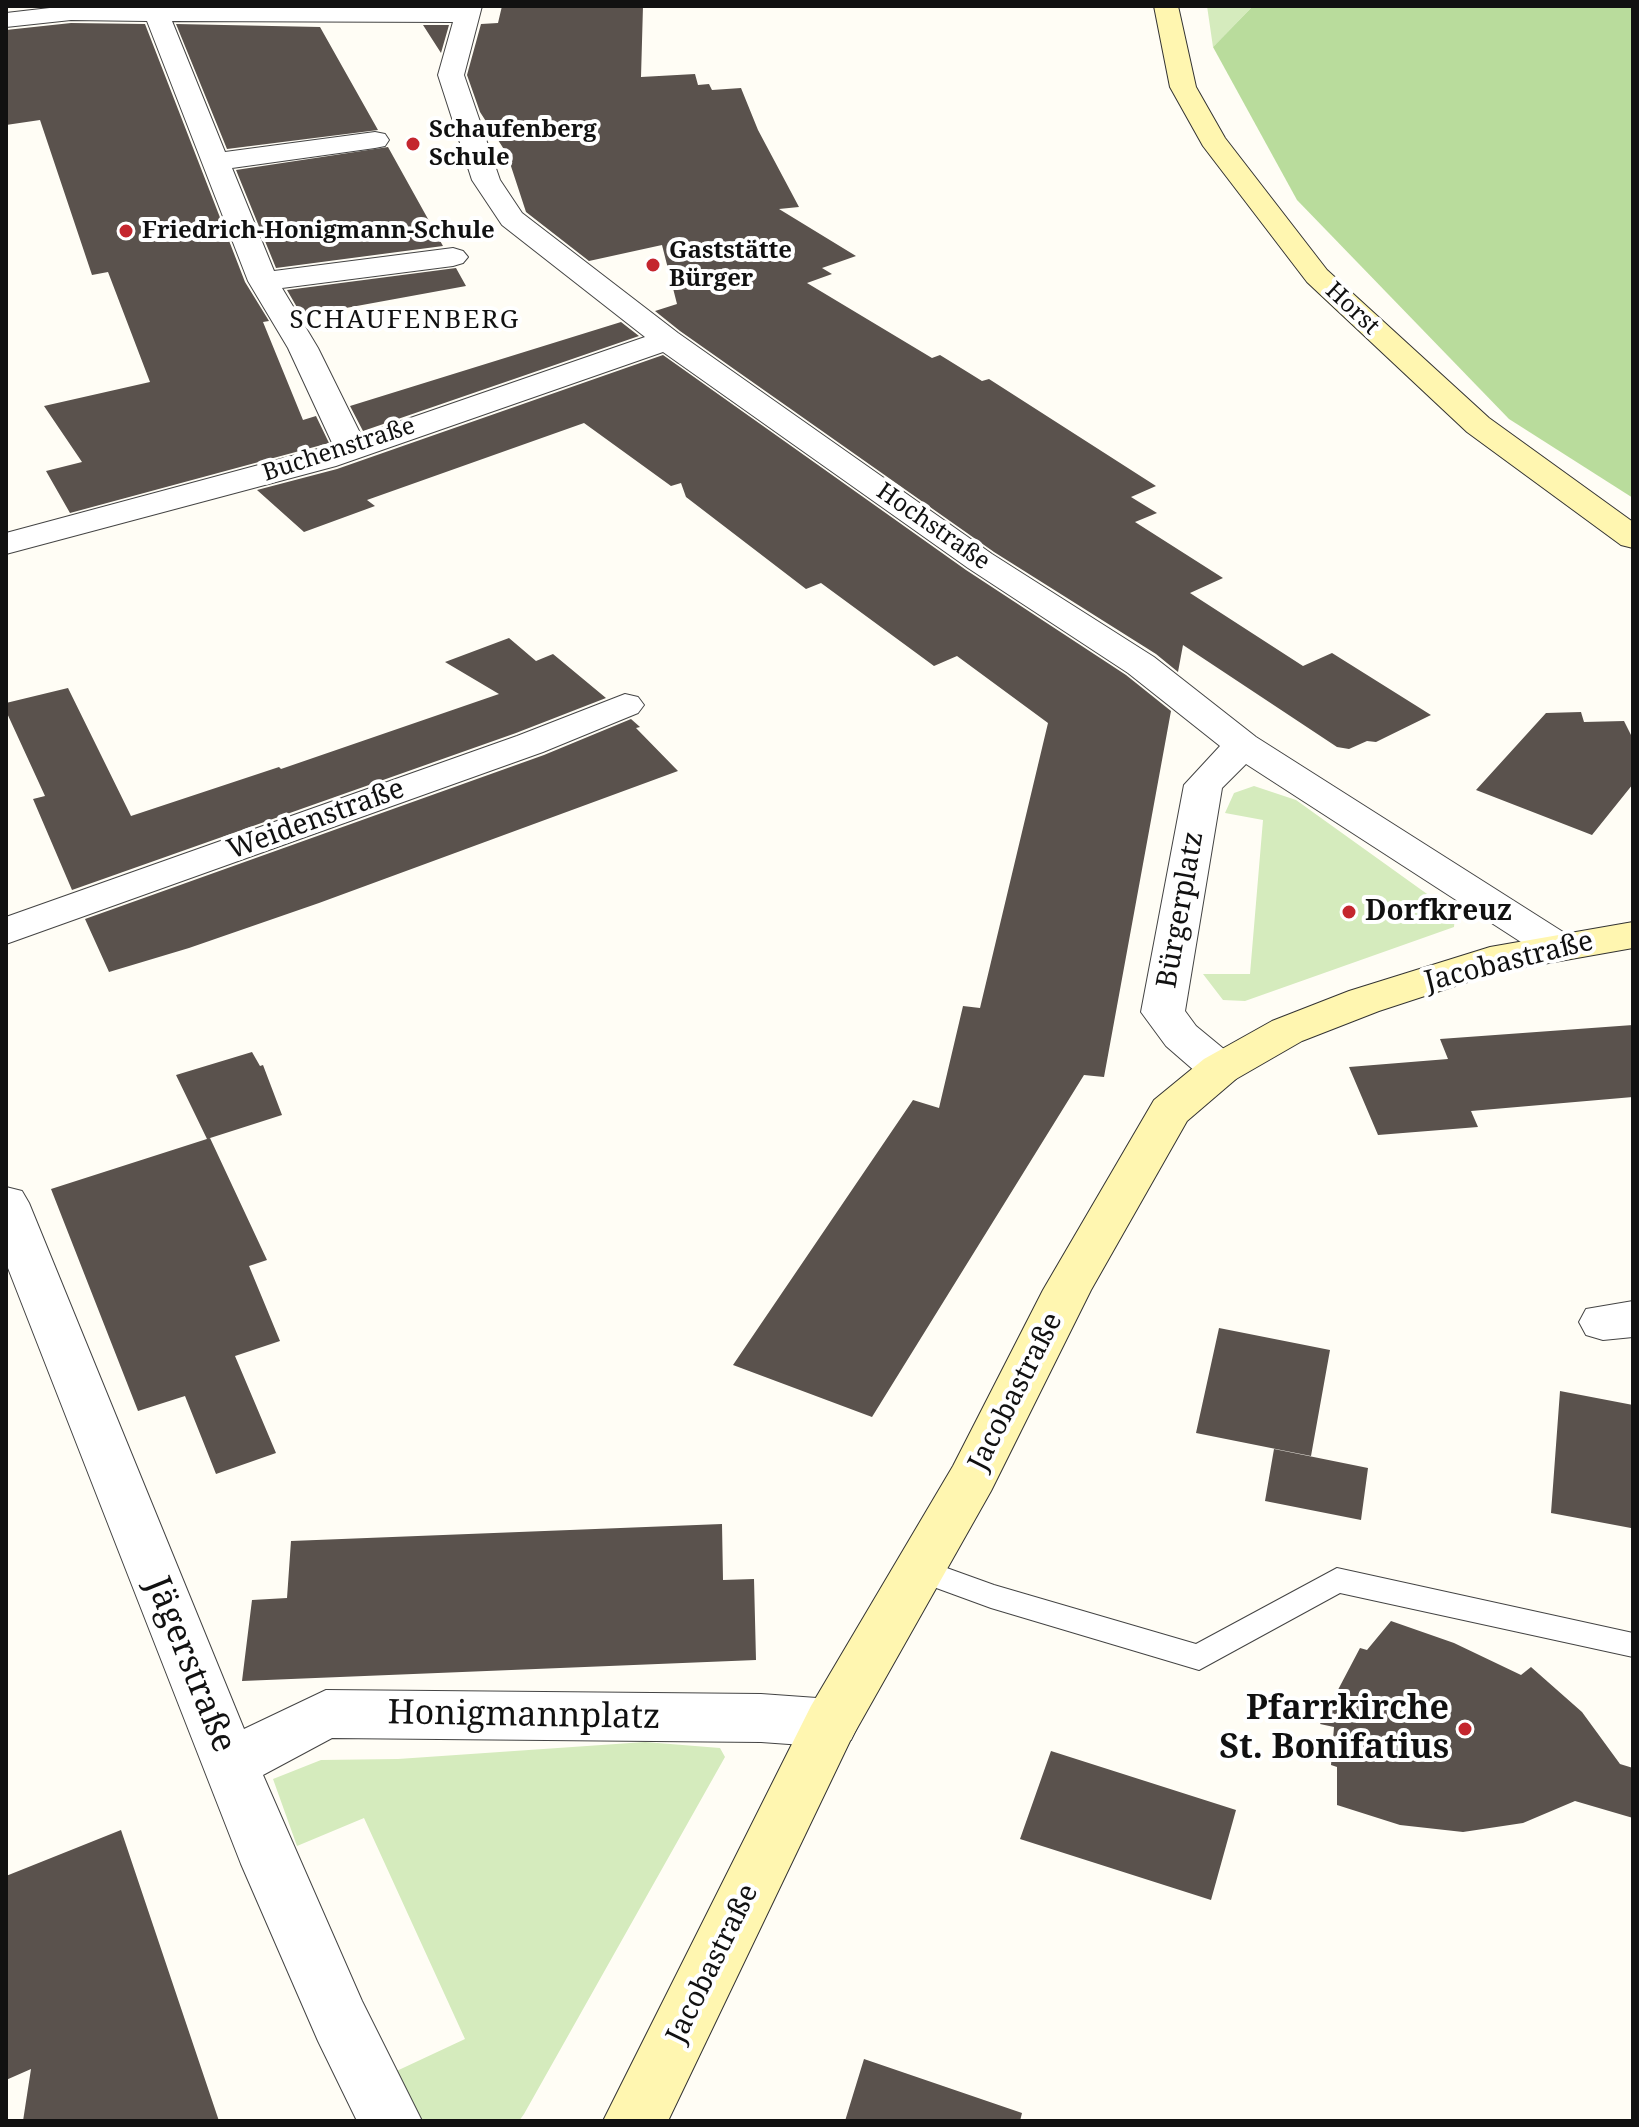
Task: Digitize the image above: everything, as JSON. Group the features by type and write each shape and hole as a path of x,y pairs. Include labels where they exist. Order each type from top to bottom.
{"street":[{"name":"Horst","path":"1166,6 1183,87 1213,140 1317,276 1478,425 1633,538"},
{"path":"6,20 71,13 157,15 469,10"},
{"name":"Hochstraße","path":"469,10 451,75 486,180 512,219 667,340 980,561 1141,665 1243,745 1556,946"},
{"path":"157,15 263,281 303,348 351,448"},
{"path":"215,162 375,140"},
{"path":"263,281 453,257"},
{"name":"Buchenstraße","path":"6,544 324,459 667,340"},
{"name":"Weidenstraße","path":"6,931 530,744 625,705"},
{"name":"Bürgerplatz","path":"1220,1069 1181,1036 1163,1012 1203,785 1243,745"},
{"name":"Jacobastraße","path":"635,2121 831,1723 973,1477 1067,1290 1170,1111 1220,1069 1287,1031 1364,1001 1490,960 1556,946 1633,935"},
{"name":"Jägerstraße","path":"6,1203 270,1864 334,2007 390,2121"},
{"name":"Honigmannplatz","path":"230,1764 326,1714 761,1718 831,1723"}],"lane":[{"path":"919,1570 991,1596 1199,1657 1337,1580 1633,1645"}],"green space":[{"path":"1207,6 1253,6 1213,47"},
{"path":"1253,6 1633,6 1633,498 1509,419 1297,200 1213,47"},
{"path":"1254,786 1296,800 1455,914 1454,927 1245,1001 1223,1000 1203,974 1250,974 1263,820 1225,813 1234,793"},
{"path":"645,1742 720,1748 725,1757 524,2114 519,2121 424,2121 400,2097 388,2075 465,2039 364,1818 297,1846 273,1779 321,1760 398,1759"}],"building":[{"path":"502,6 643,6 641,77 695,74 698,85 709,84 712,90 741,88 758,130 799,207 779,209 856,256 822,268 832,274 807,283 932,358 940,355 982,381 989,379 1156,486 1131,497 1157,513 1135,522 1223,578 1190,593 1303,666 1332,653 1431,715 1376,742 1367,741 1349,749 1337,747 1183,645 1178,672 1156,654 994,552 680,331 655,311 677,304 662,245 589,261 526,212 507,154 480,112 467,75 481,24 498,23"},
{"path":"71,23 145,24 245,282 269,321 263,322 303,420 316,416 329,443 70,513 46,471 82,462 44,406 150,382 108,272 92,275 40,120 6,125 6,30"},
{"path":"176,24 320,27 378,130 227,149"},
{"path":"423,25 449,25 441,53"},
{"path":"388,147 443,246 276,268 236,170"},
{"path":"456,268 466,286 302,316 287,290"},
{"path":"621,322 639,336 363,431 350,406"},
{"path":"663,355 966,570 1126,675 1171,711 1104,1077 1084,1075 872,1417 733,1365 913,1100 939,1108 963,1006 980,1008 1048,723 957,656 934,666 821,583 806,589 686,497 681,483 671,486 584,423 367,500 375,506 304,532 257,490 337,469"},
{"path":"509,638 536,661 553,654 606,698 516,733 72,890 33,799 45,796 6,711 6,703 68,688 131,816 279,767 281,769 499,694 445,662"},
{"path":"1581,712 1584,722 1624,721 1633,739 1633,784 1592,835 1476,790 1546,713"},
{"path":"631,719 678,771 319,903 109,972 85,919 544,755"},
{"path":"1633,1025 1633,1097 1471,1111 1478,1127 1378,1135 1349,1067 1448,1059 1440,1039"},
{"path":"252,1052 260,1066 263,1065 282,1115 207,1139 176,1075"},
{"path":"210,1138 267,1260 249,1266 280,1341 235,1356 276,1453 216,1474 185,1396 138,1411 51,1189"},
{"path":"1219,1328 1330,1350 1311,1456 1196,1433"},
{"path":"1560,1391 1633,1405 1631,1528 1551,1513"},
{"path":"1274,1449 1368,1468 1361,1520 1265,1501"},
{"path":"722,1524 723,1580 754,1579 756,1660 242,1681 252,1600 287,1598 291,1541"},
{"name":"Pfarrkirche St. Bonifatius","path":"1391,1621 1454,1643 1521,1675 1531,1667 1582,1712 1620,1764 1633,1768 1633,1818 1575,1801 1523,1823 1463,1832 1400,1825 1337,1805 1337,1767 1331,1765 1334,1727 1320,1724 1360,1648 1367,1650"},
{"path":"1051,1751 1236,1810 1211,1900 1020,1839"},
{"path":"121,1830 219,2121 23,2121 31,2069 6,2080 6,1876"},
{"path":"864,2059 1022,2113 1020,2121 845,2121"}],"place":[{"name":"Schaufenberg Schule","path":"413,144"},
{"name":"Friedrich-Honigmann-Schule","path":"126,231"},
{"name":"Gaststätte Bürger","path":"653,265"},
{"name":"Dorfkreuz","path":"1349,912"},
{"name":"Pfarrkirche St. Bonifatius","path":"1465,1729"}],"district":[{"name":"SCHAUFENBERG","path":"405,321"}]}
